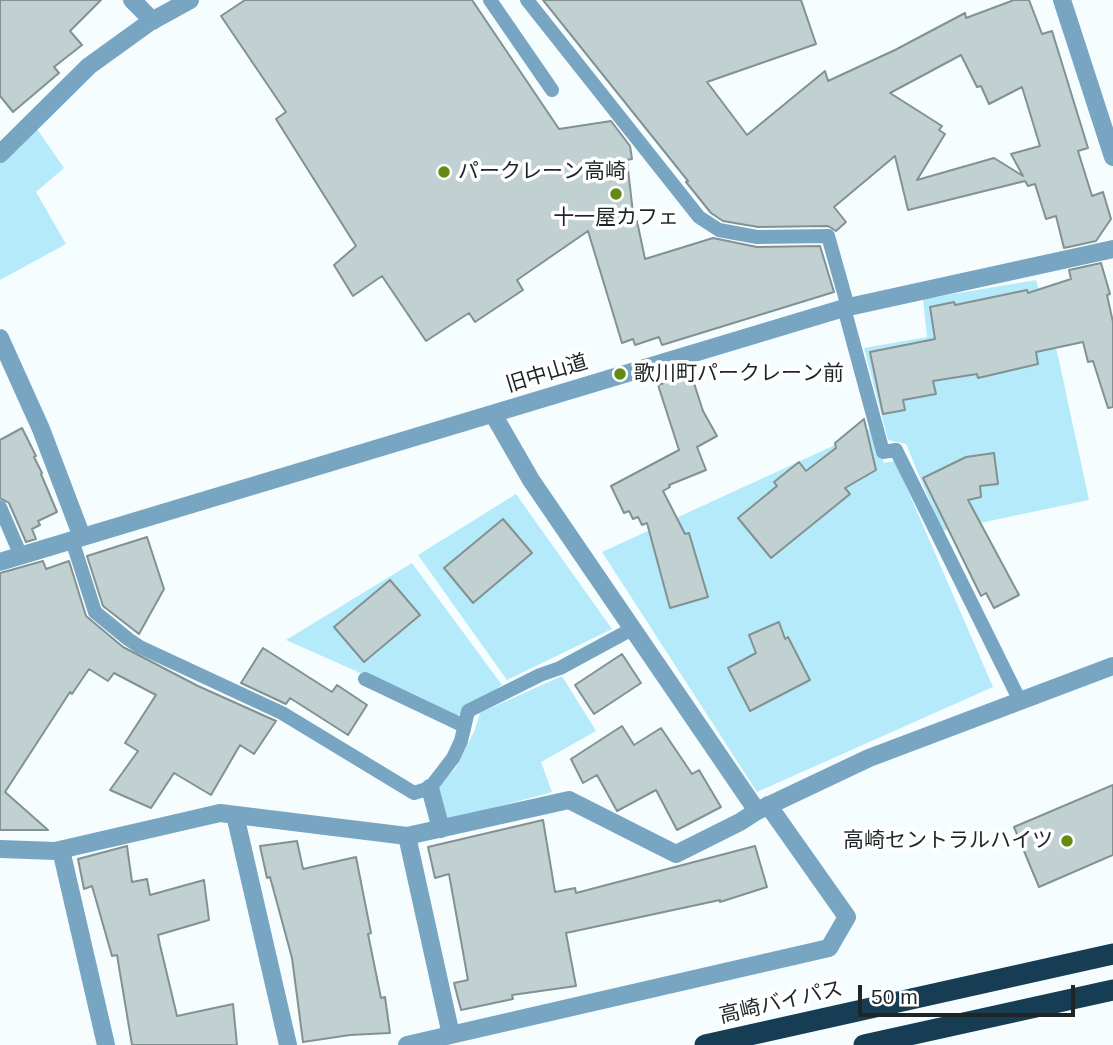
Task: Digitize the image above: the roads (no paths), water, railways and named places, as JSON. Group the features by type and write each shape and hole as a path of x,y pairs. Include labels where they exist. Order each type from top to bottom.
{"highway":[{"name":"高崎バイパス","path":"705,1045 1113,954"},
{"path":"864,1045 1113,990"}],"street":[{"path":"132,0 153,21"},
{"path":"4,142 89,66 153,21 190,0"},
{"path":"1062,0 1113,157"},
{"name":"旧中山道","path":"0,562 846,308 1113,249"},
{"path":"0,338 41,429 77,539"},
{"path":"407,1045 829,948 847,917 763,808 632,629 531,480 493,414"},
{"path":"0,849 61,850 220,813 407,836 569,800 676,854 763,808 869,758 1113,666"},
{"path":"430,788 441,829"},
{"path":"235,815 288,1045"},
{"path":"407,836 452,1035"},
{"path":"61,850 106,1045"}],"lane":[{"path":"490,0 552,90"},
{"path":"527,0 699,217 719,230 757,237 828,236 883,452 896,450 1020,701"},
{"path":"0,507 21,556"},
{"path":"77,539 95,612 128,639 282,713 414,793 430,788 453,758 468,711 632,629"},
{"path":"365,679 464,726"}],"place":[{"name":"パークレーン高崎","path":"444,172"},
{"name":"十一屋カフェ","path":"616,194"},
{"name":"歌川町パークレーン前","path":"620,374"},
{"name":"高崎セントラルハイツ","path":"1067,841"}]}
